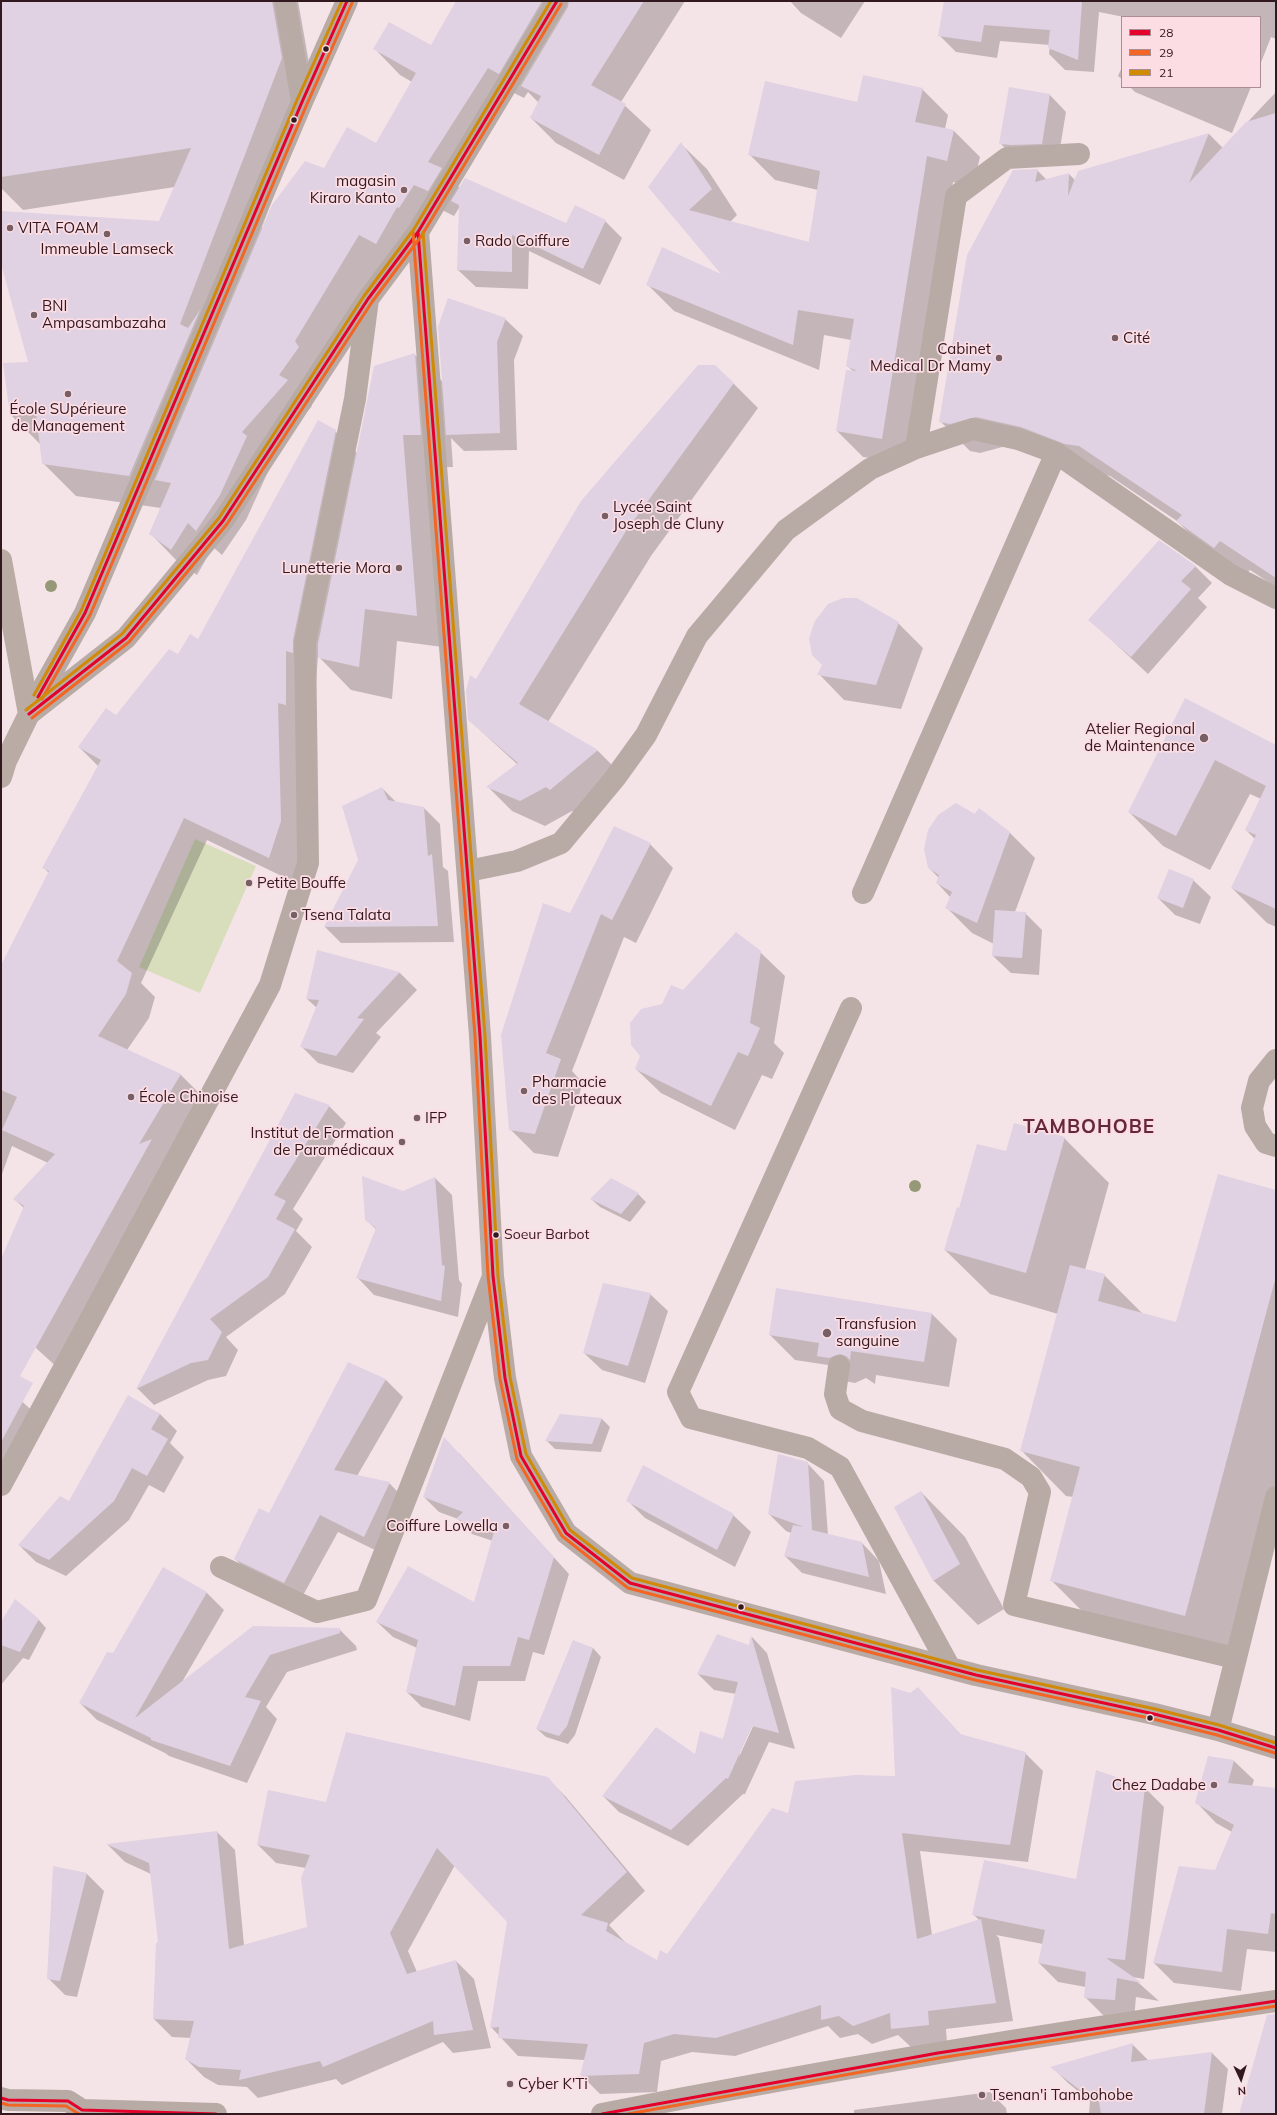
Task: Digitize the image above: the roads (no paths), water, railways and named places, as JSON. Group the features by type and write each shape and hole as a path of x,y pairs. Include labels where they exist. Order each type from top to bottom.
{"main road":[{"path":"1,560 29,714 6,761 1,778"}],"street":[{"path":"285,1 302,102"},
{"path":"29,714 85,613 302,102 347,1"},
{"path":"29,714 126,638 223,521 368,299 418,232 557,1"},
{"path":"916,448 956,196 1007,158 1079,154"},
{"path":"418,232 480,1036 493,1276 505,1378 521,1456 566,1533 630,1583 976,1675 1218,1730 1276,1748"},
{"path":"1,1485 270,985 301,886 308,863 305,643 355,399 368,299"},
{"path":"468,871 517,862 561,843 615,778 646,735 697,636 786,530 870,468 916,448 974,429 1018,439 1056,453 1232,575 1276,598"},
{"path":"863,893 1056,453"},
{"path":"851,1008 678,1392 691,1418 808,1448 840,1467 950,1668"},
{"path":"1276,1060 1259,1081 1252,1108 1255,1126 1266,1143 1276,1146"},
{"path":"221,1567 316,1612 366,1600 493,1276"},
{"path":"839,1366 834,1394 840,1409 862,1422 1005,1459 1031,1477 1040,1492 1014,1605 1235,1658"},
{"path":"1218,1730 1276,1497"},
{"path":"602,2114 743,2086 1146,2020 1276,2001"},
{"path":"1,2098 8,2100 75,2105 216,2114"}],"place":[{"name":"magasin Kiraro Kanto","path":"404,190"},
{"name":"VITA FOAM","path":"10,228"},
{"name":"Immeuble Lamseck","path":"107,234"},
{"name":"Rado Coiffure","path":"467,241"},
{"name":"BNI Ampasambazaha","path":"34,315"},
{"name":"Cité","path":"1115,338"},
{"name":"Cabinet Medical Dr Mamy","path":"999,358"},
{"name":"École SUpérieure de Management","path":"68,394"},
{"name":"Lycée Saint Joseph de Cluny","path":"605,516"},
{"name":"Lunetterie Mora","path":"399,568"},
{"name":"Atelier Regional de Maintenance","path":"1204,738"},
{"name":"Petite Bouffe","path":"249,883"},
{"name":"Tsena Talata","path":"294,915"},
{"name":"Pharmacie des Plateaux","path":"524,1091"},
{"name":"École Chinoise","path":"131,1097"},
{"name":"IFP","path":"417,1118"},
{"name":"Institut de Formation de Paramédicaux","path":"402,1142"},
{"name":"Soeur Barbot","path":"496,1235"},
{"name":"Transfusion sanguine","path":"827,1333"},
{"name":"Coiffure Lowella","path":"506,1526"},
{"name":"Chez Dadabe","path":"1214,1785"},
{"name":"Cyber K'Ti","path":"510,2084"},
{"name":"Tsenan'i Tambohobe","path":"982,2095"}],"district":[{"name":"TAMBOHOBE","path":"1089,1127"}]}
